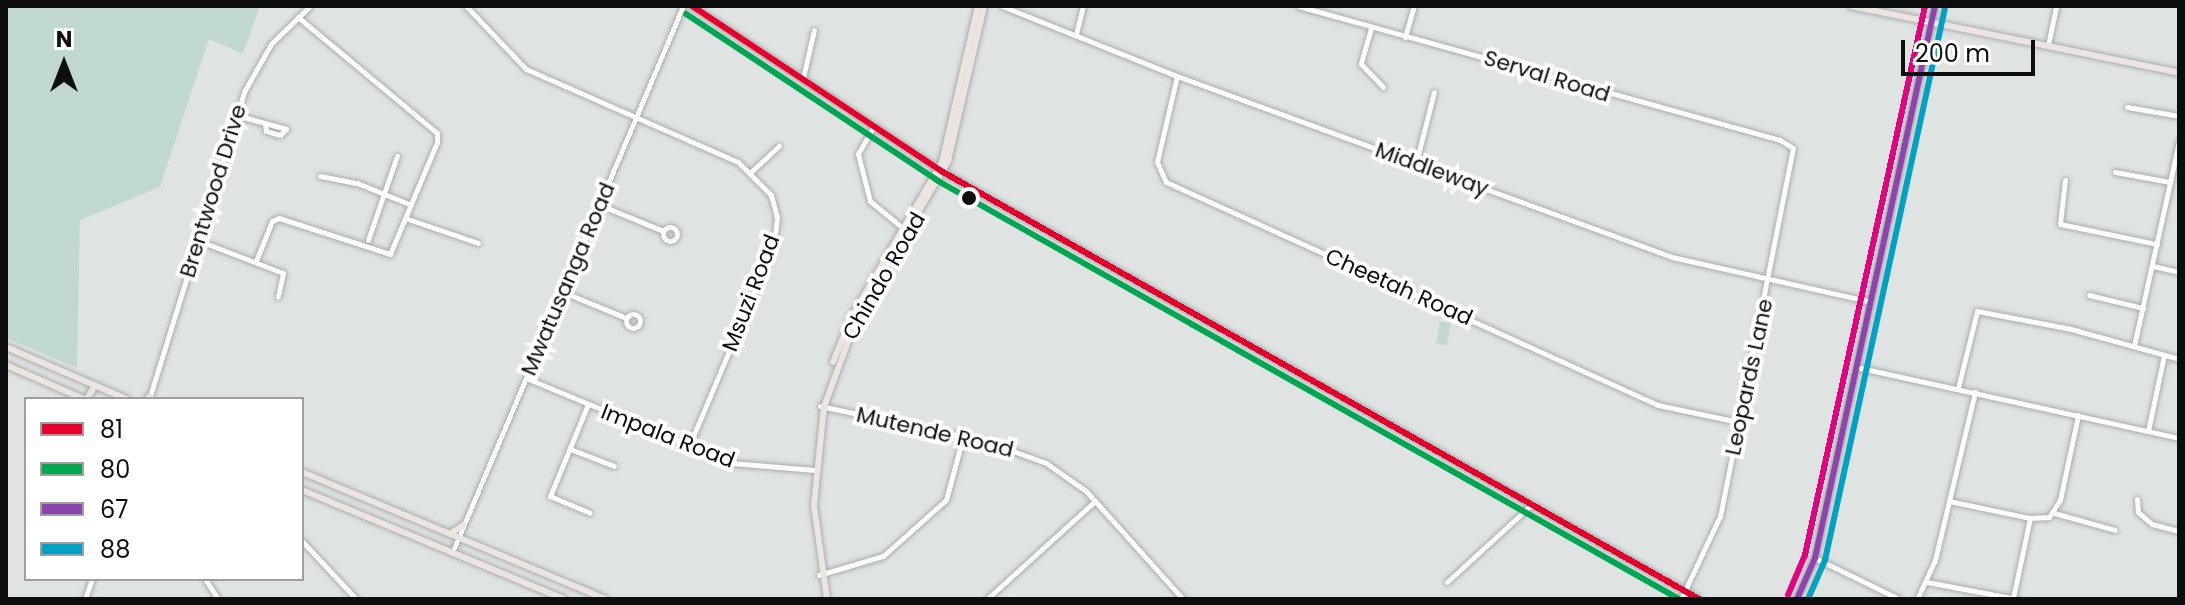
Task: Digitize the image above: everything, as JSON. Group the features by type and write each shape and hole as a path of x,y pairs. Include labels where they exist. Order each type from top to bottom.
{"main road":[{"path":"692,6 955,179 1699,599"},
{"name":"Chindo Road","path":"826,599 821,574 813,470 822,406 847,327 935,183 946,158 981,6"},
{"path":"1855,6 2179,73"},
{"path":"1934,7 1948,25"},
{"path":"1797,599 1815,558 1934,7"},
{"path":"1913,20 1928,38"},
{"path":"927,161 946,158 955,179"},
{"path":"927,161 935,183 955,179"},
{"path":"6,347 122,397"},
{"path":"6,365 82,397"},
{"path":"84,397 91,384"},
{"path":"304,473 605,599"},
{"path":"304,491 564,599"},
{"path":"448,533 464,525"}],"street":[{"name":"Brentwood Drive","path":"149,397 236,115 258,61 310,6"},
{"path":"466,6 526,69 752,171 779,146"},
{"name":"Mwatusanga Road","path":"452,553 683,6"},
{"name":"Middleway","path":"1002,6 1177,76 1672,257 1871,302"},
{"path":"1076,34 1083,6"},
{"name":"Serval Road","path":"1298,6 1780,140 1793,148"},
{"path":"1405,37 1414,6"},
{"path":"2048,45 2056,6"},
{"path":"256,261 274,218 384,255 394,250 437,133 298,17"},
{"path":"1371,28 1361,64 1383,87"},
{"path":"803,78 814,30"},
{"name":"Cheetah Road","path":"1177,76 1157,162 1166,182 1658,405 1738,422"},
{"path":"1416,163 1434,92"},
{"path":"2127,107 2179,116"},
{"path":"236,115 265,124"},
{"path":"874,125 858,154 870,201 906,232"},
{"path":"2134,346 2177,162 2179,141"},
{"name":"Leopards Lane","path":"1681,599 1713,537 1770,279 1793,148"},
{"path":"368,240 397,156"},
{"name":"Msuzi Road","path":"689,446 776,237 774,203 752,171"},
{"path":"2115,172 2170,182"},
{"path":"320,176 409,204"},
{"path":"2065,180 2060,224 2157,244"},
{"path":"600,205 663,231"},
{"path":"405,218 478,243"},
{"path":"197,240 256,261 284,275 278,296"},
{"path":"2153,266 2179,272"},
{"path":"563,292 626,318"},
{"path":"2089,295 2143,308"},
{"path":"1958,388 1977,311 2179,359"},
{"path":"2148,431 2164,355"},
{"path":"1856,367 2179,438"},
{"name":"Impala Road","path":"526,378 738,465 813,470"},
{"path":"1917,599 1927,582 1975,392"},
{"path":"588,404 551,498 590,513"},
{"name":"Mutende Road","path":"822,406 1031,455 1075,480 1183,599"},
{"path":"2054,513 2078,415"},
{"path":"821,574 883,556 946,500 963,437"},
{"path":"570,449 614,466"},
{"path":"2137,499 2138,512 2152,524 2179,531"},
{"path":"987,599 1095,501"},
{"path":"1949,501 2030,518 2054,513 2115,530"},
{"path":"1447,582 1531,505"},
{"path":"1927,582 2014,598 2030,518"},
{"path":"304,543 356,599"},
{"path":"1815,558 1899,599"},
{"path":"206,581 218,599"}],"green space":[{"path":"6,6 260,6 243,54 209,39 160,187 80,220 77,368 6,338"},
{"path":"1440,321 1451,323 1447,346 1436,344"}],"transit line":[{"name":"81","path":"692,6 943,172 1699,599"},
{"path":"1788,595 1805,555 1925,6"},
{"name":"67","path":"1797,599 1815,558 1935,6"},
{"name":"88","path":"1808,599 1825,560 1945,8"},
{"name":"80","path":"686,14 938,181 1679,599"}]}
